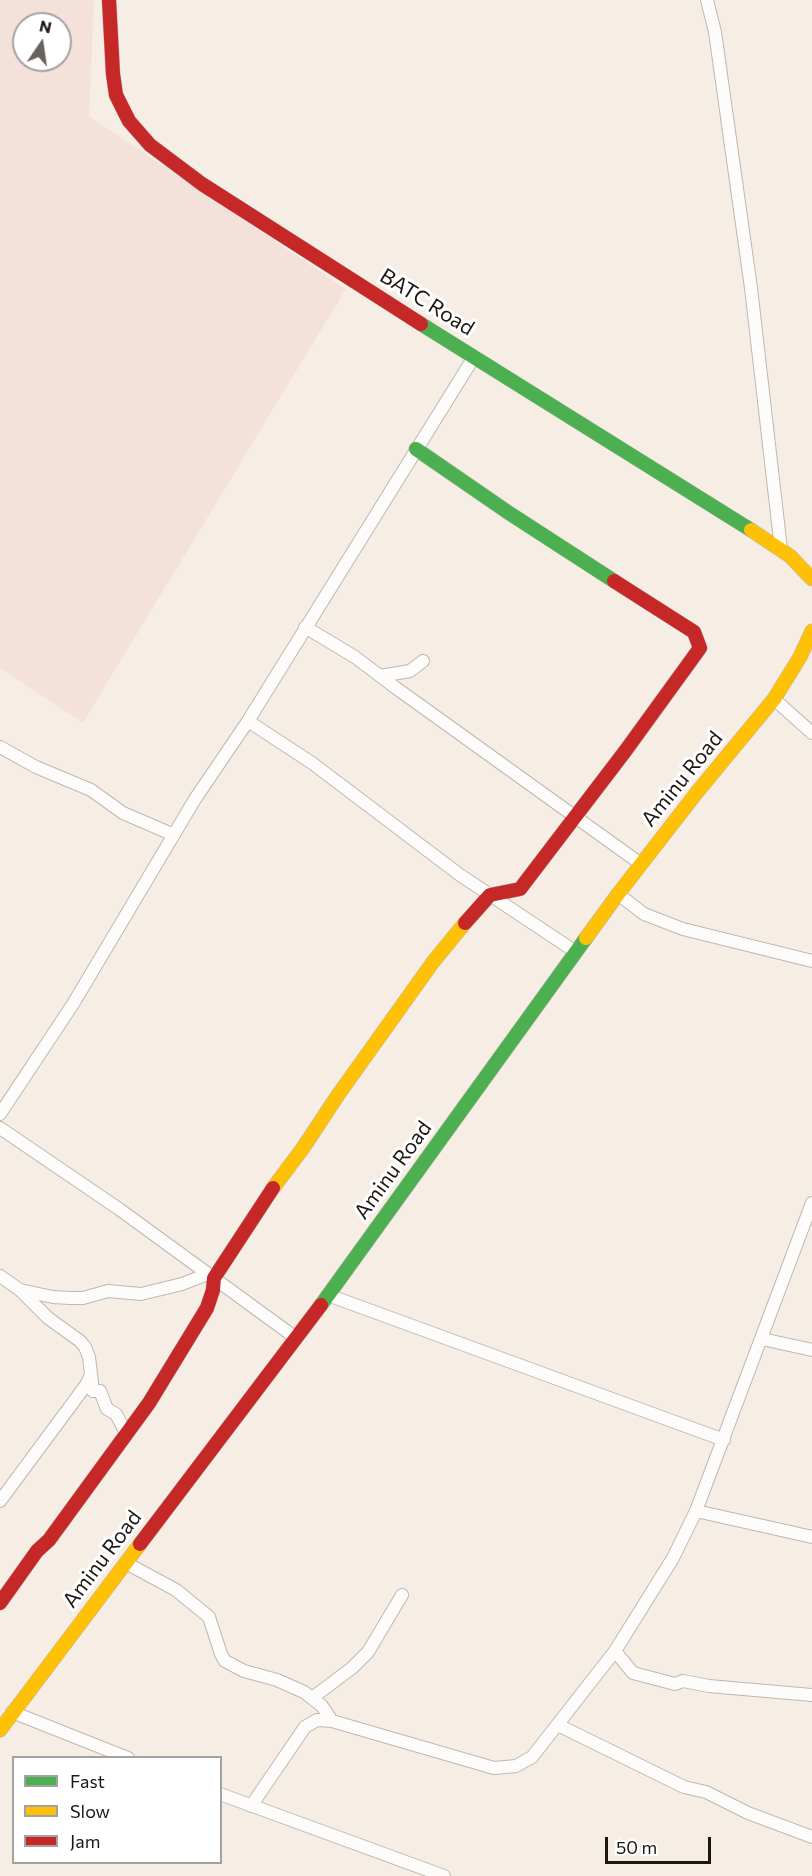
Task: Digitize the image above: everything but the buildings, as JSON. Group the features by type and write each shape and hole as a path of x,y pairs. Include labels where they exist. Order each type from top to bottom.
{"street":[{"name":"BATC Road","path":"109,0 116,94 129,121 150,145 202,183 786,553 812,579"},
{"path":"707,0 715,33 750,277 786,553 812,564"},
{"path":"0,1114 73,1005 195,799 248,721 474,357"},
{"path":"20,1290 53,1298 83,1298 108,1291 141,1294 211,1276 433,962 490,896 520,889 700,648 694,632 509,513 416,449"},
{"path":"305,627 355,657 641,864"},
{"name":"Aminu Road","path":"0,1730 328,1296 618,894 698,791 774,699 800,657 812,630"},
{"path":"800,657 812,646"},
{"path":"380,676 410,670 423,661"},
{"path":"774,699 812,733"},
{"path":"248,721 312,763 490,896 576,952"},
{"path":"0,747 36,767 91,790 123,813 174,835"},
{"path":"618,894 644,914 683,929 812,961"},
{"path":"0,1128 119,1209 296,1338"},
{"path":"251,1806 305,1727 317,1720 332,1721 494,1768 516,1766 532,1757 615,1651 673,1558 696,1511 812,1203"},
{"path":"0,1276 20,1290 52,1322 80,1341 89,1357 90,1384 0,1501"},
{"path":"0,1603 149,1403 207,1308 213,1290 211,1276"},
{"path":"328,1296 723,1440"},
{"path":"762,1339 812,1350"},
{"path":"90,1384 100,1391 107,1408 116,1414 126,1433"},
{"path":"696,1511 812,1537"},
{"path":"126,1563 176,1590 209,1617 225,1661 244,1671 304,1692 322,1706 332,1721"},
{"path":"312,1698 352,1668 368,1652 402,1595"},
{"path":"615,1651 633,1672 675,1684 683,1681 709,1686 812,1695"},
{"path":"12,1712 123,1756"},
{"path":"558,1725 684,1786 706,1792 748,1813 812,1837"},
{"path":"222,1795 444,1876"}],"shaded area":[{"path":"0,0 94,0 89,116 346,289 83,723 0,668"}],"traffic: fast":[{"path":"421,324 751,530"},
{"path":"416,449 614,581"},
{"path":"321,1305 586,938"}],"traffic: slow":[{"path":"751,530 790,556 812,579"},
{"path":"586,938 698,791 774,699 800,657 812,631"},
{"path":"273,1188 433,962 465,923"},
{"path":"0,1730 140,1544"}],"traffic: jam":[{"path":"109,0 116,95 129,121 150,145 202,184 421,324"},
{"path":"465,923 490,895 520,889 700,648 694,632 614,581"},
{"path":"0,1603 149,1403 207,1308 214,1278 273,1188"},
{"path":"140,1544 321,1305"}]}
